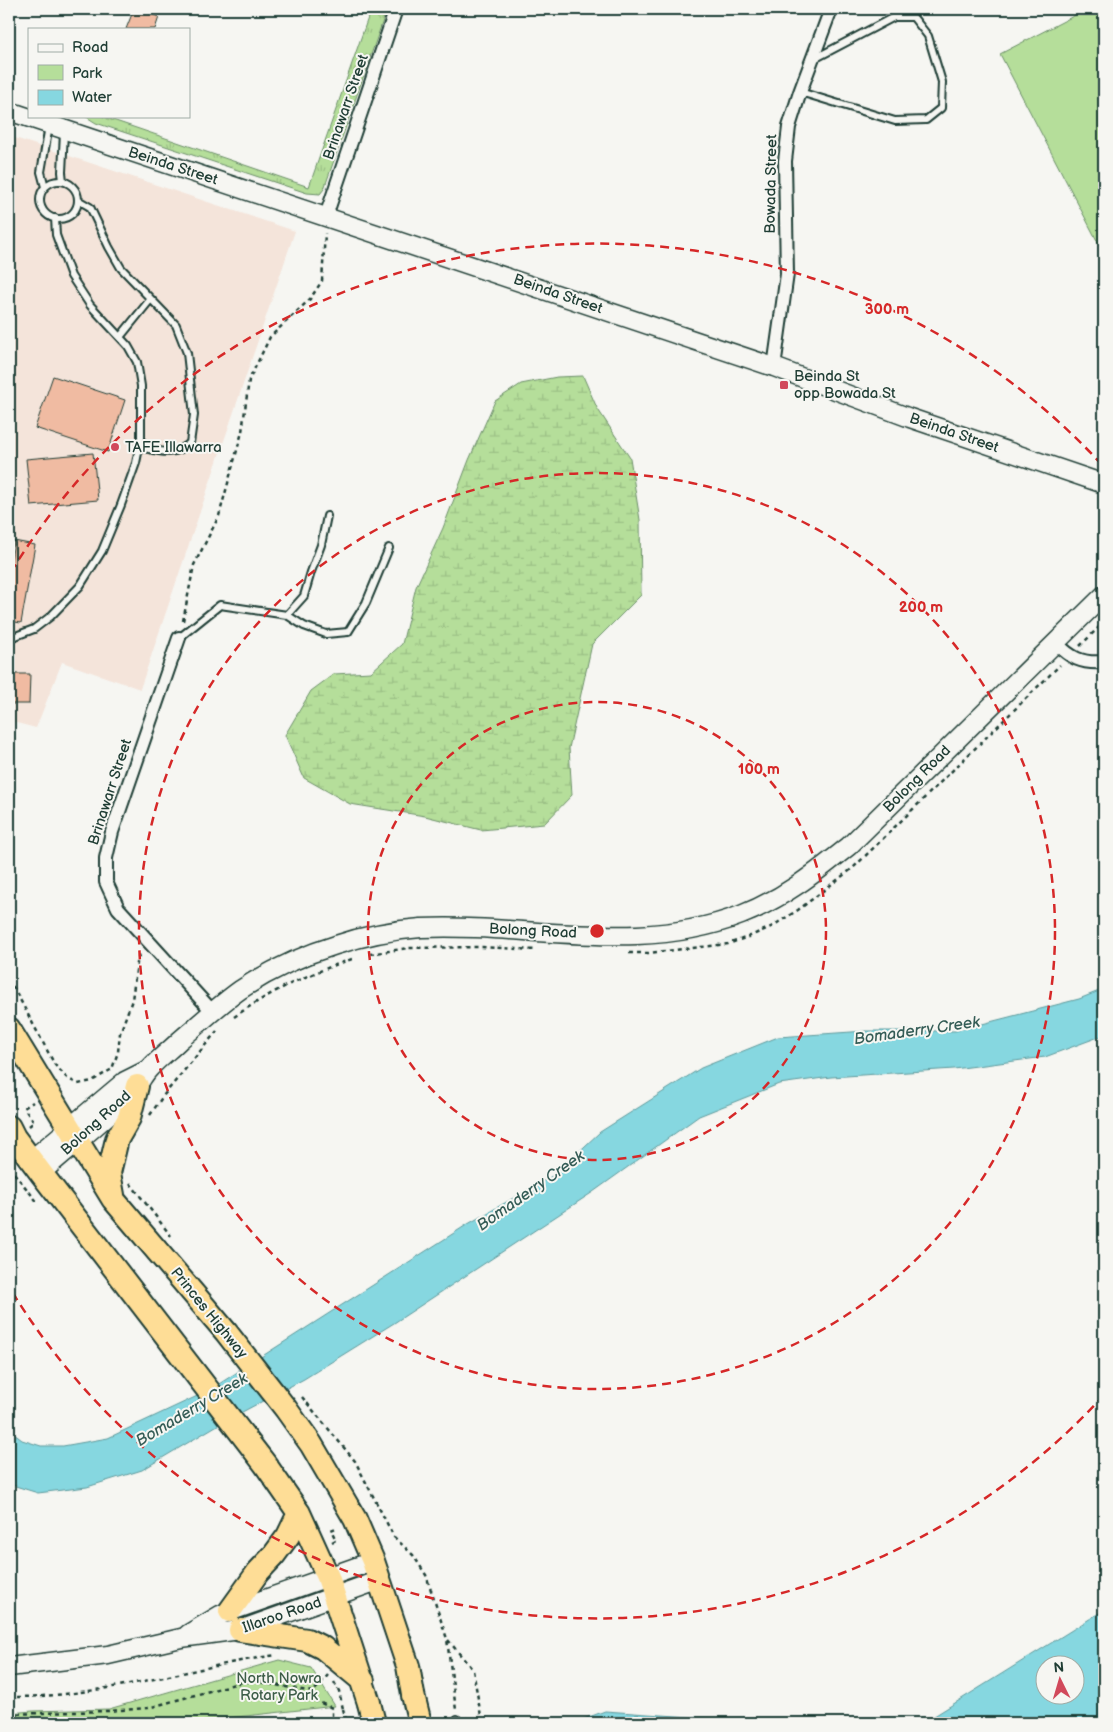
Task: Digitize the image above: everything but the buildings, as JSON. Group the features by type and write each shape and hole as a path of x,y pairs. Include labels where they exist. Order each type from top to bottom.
{"highway":[{"name":"Princes Highway","path":"9,1029 113,1198 226,1332 294,1402 311,1444 355,1519 376,1571 408,1666 420,1723"},
{"path":"113,1198 109,1173 117,1139 130,1118 142,1078"},
{"path":"9,1127 14,1137 36,1166 265,1464 299,1513 331,1587 372,1713"},
{"path":"299,1513 284,1542 258,1572 235,1620 307,1640 323,1648 363,1681"}],"main road":[{"name":"Beinda Street","path":"9,111 28,118"},
{"name":"Beinda Street","path":"29,118 774,367 910,418 1104,484"},
{"name":"Bolong Road","path":"36,1166 142,1078 212,1012 241,990 270,973 336,944 391,931 421,928 473,928 632,936 674,933 717,923 766,904 803,883 849,846 1104,595"},
{"name":"Illaroo Road","path":"9,1667 108,1654 182,1638 376,1571"}],"street":[{"name":"Brinawarr Street","path":"326,216 396,9"},
{"name":"Bowada Street","path":"774,367 787,274 785,161 789,127 831,9"},
{"name":"Brinawarr Street","path":"179,638 112,832 106,858 106,882 118,908 212,1012"},
{"path":"1055,642 1083,662 1104,662"}],"lane":[{"path":"800,92 895,121 926,120 941,108 942,82 928,36 913,18 894,17 813,60"},
{"path":"57,128 63,181"},
{"path":"45,187 41,172 57,128"},
{"path":"63,181 74,188 78,200 76,207 68,216 55,218 44,211 41,206 41,192 45,187 53,182 63,181"},
{"path":"78,200 90,207 121,268 176,325 187,354 194,415 190,443 182,450 171,452 140,447"},
{"path":"13,637 34,630 51,616 80,586 102,551 122,505 136,463 141,438 141,386 136,362 128,346 90,304 71,276 56,235 55,218"},
{"path":"120,337 150,300"},
{"path":"287,615 304,596 310,572 322,545 327,516"},
{"path":"179,638 220,605 287,615 304,626 326,634 348,632 366,603 389,548"}],"path":[{"path":"179,638 194,566 218,516 242,432 249,380 270,337 310,299 322,281 326,216"},
{"path":"620,953 648,953 728,944 771,927 798,910 853,868 1104,622"},
{"path":"9,979 55,1064 67,1078 78,1084 92,1082 112,1069 118,1052 120,1033 132,1000 137,963 146,939"},
{"path":"363,955 408,948 482,947 542,950"},
{"path":"233,1018 272,992 310,973 354,958"},
{"path":"148,1117 163,1096 222,1027"},
{"path":"128,1177 130,1183 173,1238"},
{"path":"294,1402 355,1461 394,1537 413,1555 426,1575 447,1639 457,1721"},
{"path":"315,1550 336,1540 331,1530 380,1508"},
{"path":"447,1639 473,1670 481,1716 475,1722 466,1723 466,1717"},
{"path":"9,1696 97,1689 248,1659 280,1655"},
{"path":"329,1674 313,1692 314,1700 332,1708 332,1720"},
{"path":"9,1714 148,1708 242,1682 254,1681 313,1692"},
{"path":"339,1691 347,1723"}],"shaded area":[{"name":"TAFE Illawarra","path":"9,136 295,231 140,689 62,662 36,728 9,721"}],"green space":[{"path":"371,9 387,9 324,189 320,194 307,193 96,123 88,118 107,118 309,187"},
{"path":"1087,9 1104,9 1104,254 1000,54"},
{"path":"583,376 597,408 630,458 640,520 641,595 592,644 569,748 572,795 544,824 481,830 425,816 350,804 304,778 285,735 311,691 334,674 371,672 402,644 416,587 443,528 469,460 495,401 521,384 557,377"},
{"name":"North Nowra Rotary Park","path":"279,1660 311,1668 335,1706 197,1723 9,1723 9,1713 109,1709"}],"water":[{"name":"Bomaderry Creek","path":"1104,989 1104,1035 1045,1057 954,1069 831,1077 779,1084 699,1116 593,1192 394,1323 304,1379 216,1426 142,1470 87,1487 38,1493 9,1484 9,1430 22,1440 41,1446 63,1446 108,1438 208,1391 468,1224 554,1175 600,1132 701,1068 778,1037 866,1031 955,1031 1079,999"},
{"path":"1104,1610 1104,1723 923,1723"},
{"path":"605,1711 776,1723 573,1723"}],"place":[{"name":"Beinda St opp Bowada St","path":"784,385"},
{"name":"TAFE Illawarra","path":"115,447"}]}
